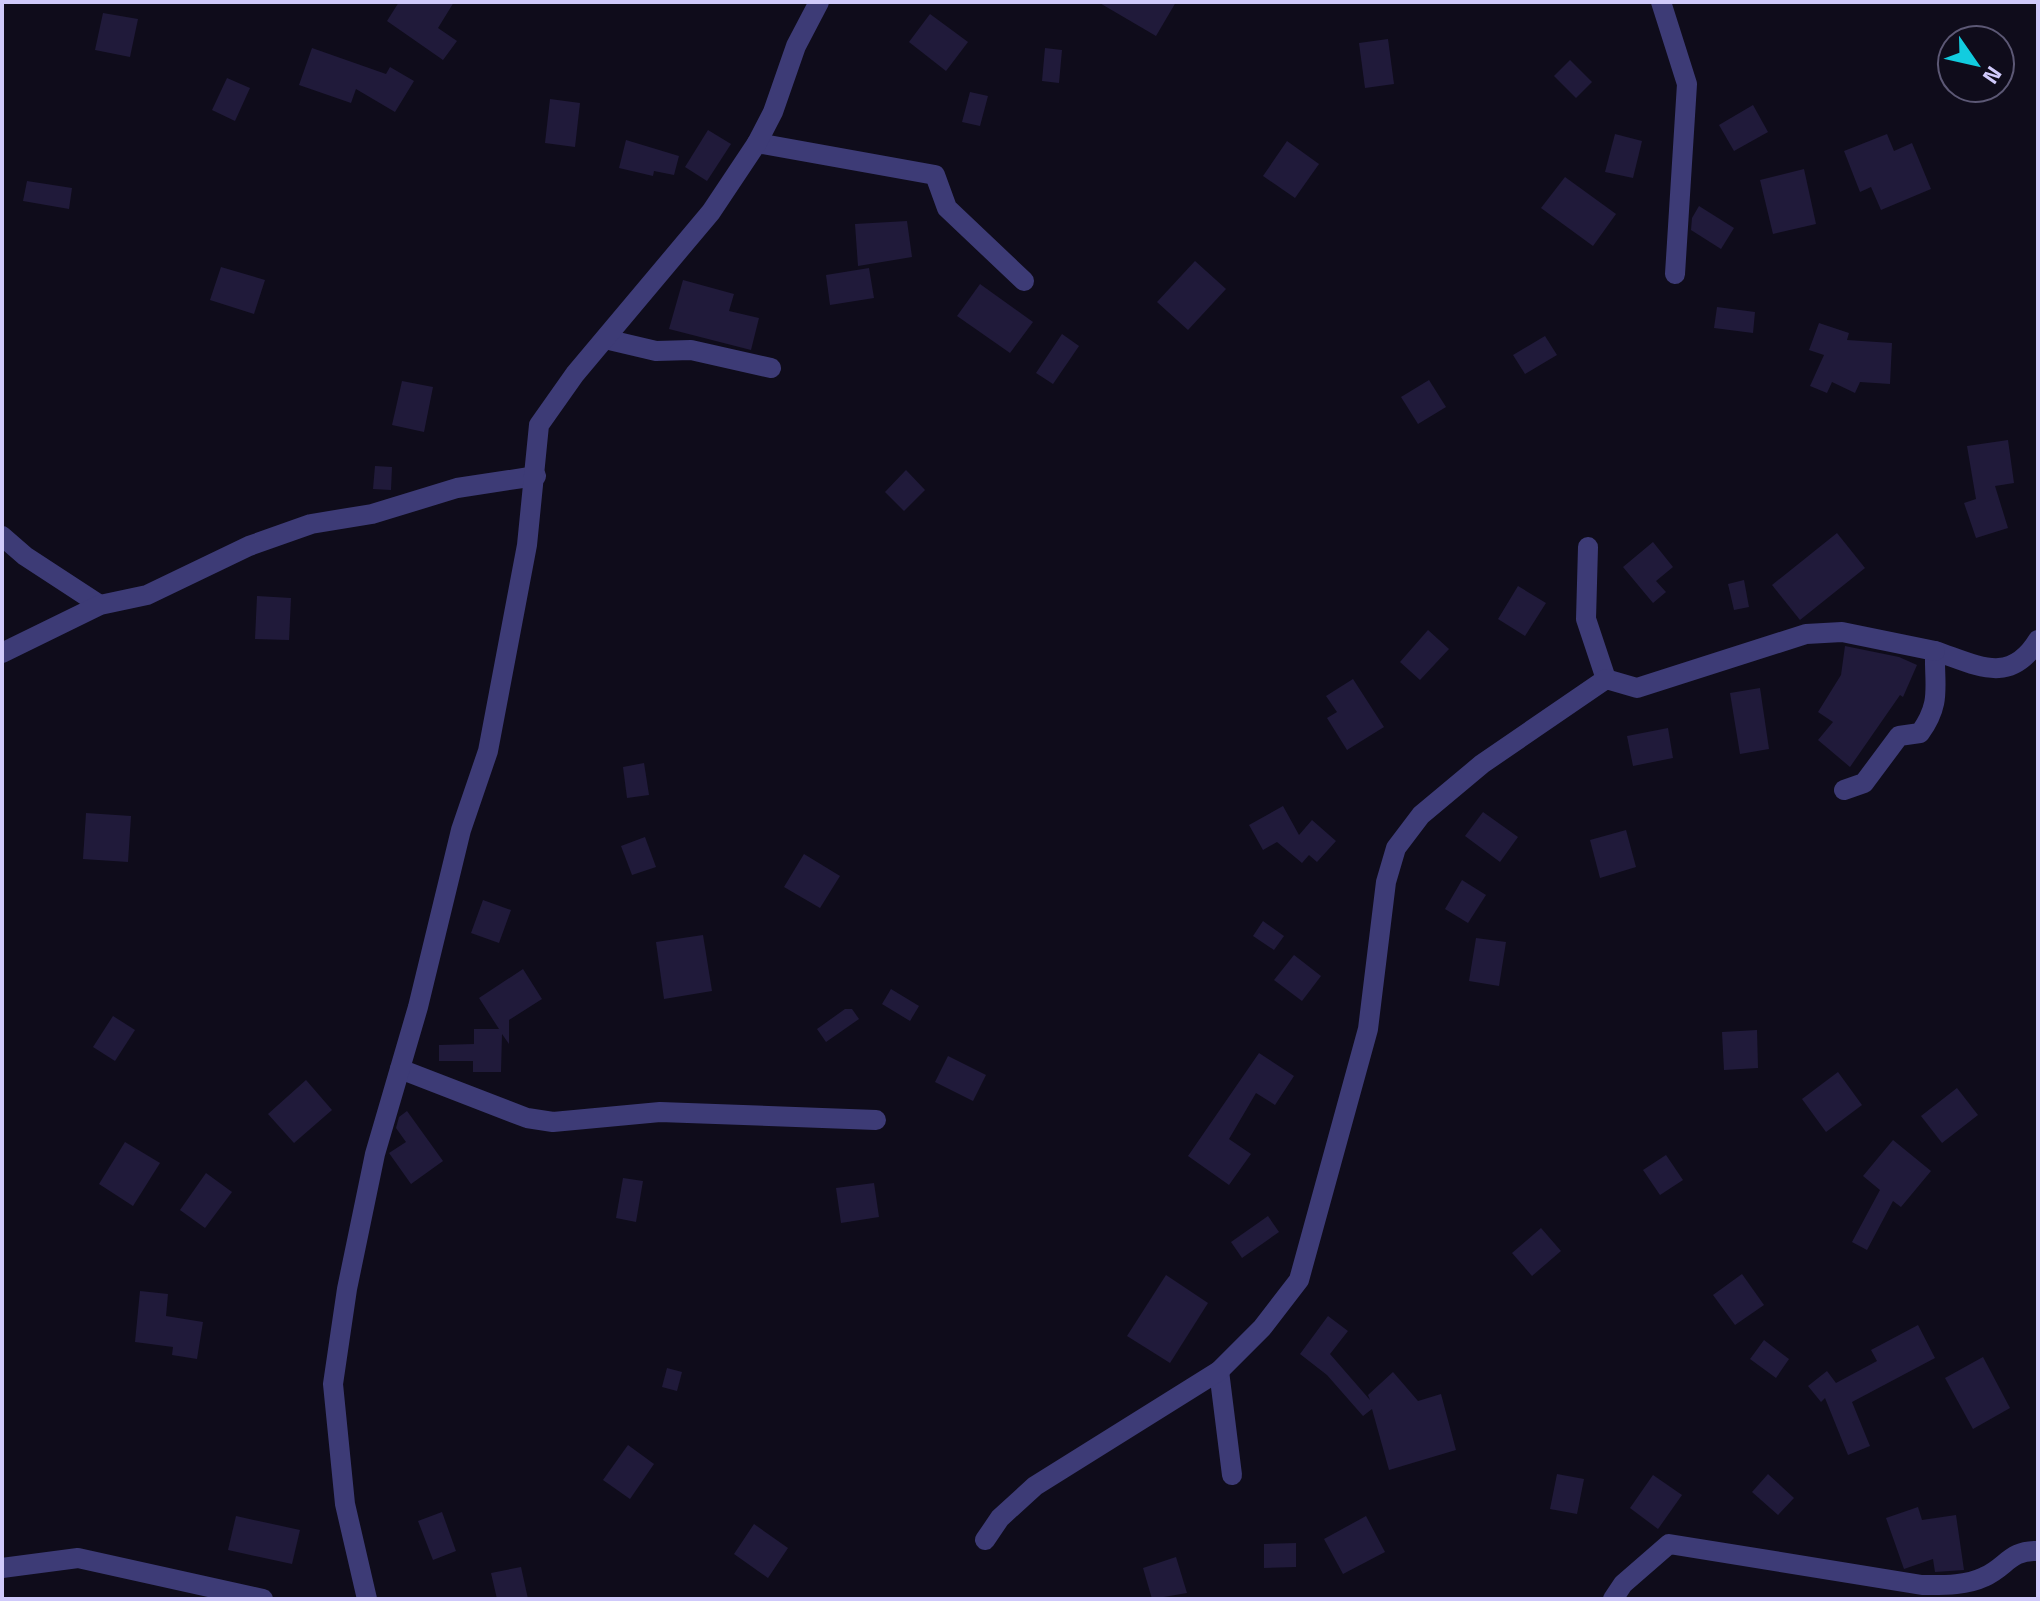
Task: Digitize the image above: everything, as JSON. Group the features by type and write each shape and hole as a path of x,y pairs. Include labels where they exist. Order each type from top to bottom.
{"street":[{"path":"367,1599 345,1504 333,1384 347,1289 375,1154 461,830 488,751 527,545 539,425 605,339 711,212 757,143 773,112 796,46 819,2"},
{"path":"1661,2 1687,84 1675,274"},
{"path":"757,143 935,175 947,208 1024,281"},
{"path":"605,339 656,351 691,350 771,368"},
{"path":"2,653 100,605 147,595 249,546 311,524 372,514 457,488 536,476"},
{"path":"2,536 25,556 100,605"},
{"path":"1588,547 1586,619 1606,679"},
{"path":"1606,679 1637,688 1806,634 1842,632 1935,651 1979,666 2006,668 2019,665 2038,640"},
{"path":"1844,790 1864,783 1899,736 1920,733 1932,717 1938,699 1935,651"},
{"path":"985,1540 1000,1518 1035,1486 1219,1371 1262,1328 1299,1280 1368,1029 1386,882 1396,848 1421,815 1482,764 1606,679"},
{"path":"400,1069 527,1118 553,1122 660,1112 876,1120"},
{"path":"1219,1371 1232,1475"},
{"path":"1613,1599 1623,1584 1669,1544 1922,1585 1951,1585 1984,1577 2021,1550 2038,1551"},
{"path":"2,1568 78,1558 263,1599"}],"building":[{"path":"399,2 454,2 438,28 457,41 443,60 387,21"},
{"path":"1098,2 1176,2 1156,36"},
{"path":"103,13 138,19 130,57 95,50"},
{"path":"930,14 968,42 946,71 909,42"},
{"path":"1388,39 1394,84 1365,88 1359,43"},
{"path":"312,48 386,74 390,67 414,81 395,112 356,89 351,103 299,85"},
{"path":"1045,48 1062,50 1059,83 1042,81"},
{"path":"1570,60 1592,82 1576,98 1554,76"},
{"path":"227,78 250,88 235,121 212,110"},
{"path":"970,92 988,96 980,126 962,122"},
{"path":"550,99 580,103 575,147 545,143"},
{"path":"1753,105 1768,132 1734,151 1719,125"},
{"path":"708,130 731,144 707,181 685,167"},
{"path":"1615,134 1642,141 1633,178 1605,172"},
{"path":"1887,134 1894,151 1912,143 1931,189 1881,210 1871,187 1860,192 1844,151"},
{"path":"626,140 679,156 674,175 654,171 653,176 619,168"},
{"path":"1287,141 1319,164 1295,198 1263,176"},
{"path":"1804,169 1816,224 1773,234 1760,180"},
{"path":"1565,177 1616,214 1593,246 1541,208"},
{"path":"27,181 72,188 69,209 23,201"},
{"path":"1699,206 1734,228 1721,249 1691,230 1692,218"},
{"path":"907,221 912,257 858,266 855,224"},
{"path":"1195,261 1226,289 1188,330 1157,302"},
{"path":"221,267 265,280 254,314 210,300"},
{"path":"869,268 874,298 830,305 826,275"},
{"path":"683,280 734,294 729,311 759,318 751,350 669,329"},
{"path":"980,284 1033,322 1010,353 957,316"},
{"path":"1717,307 1755,312 1753,333 1714,328"},
{"path":"1819,323 1849,333 1847,340 1892,343 1890,384 1860,382 1855,393 1832,382 1827,393 1810,386 1824,355 1809,350"},
{"path":"1062,334 1079,346 1053,384 1036,373"},
{"path":"1545,336 1557,355 1525,374 1513,355"},
{"path":"1429,380 1446,407 1418,424 1401,397"},
{"path":"402,381 433,387 424,432 392,425"},
{"path":"2008,440 2014,483 1995,486 2008,528 1976,538 1964,503 1976,499 1967,446"},
{"path":"375,466 392,467 391,490 373,489"},
{"path":"906,470 925,490 904,511 885,492"},
{"path":"1837,533 1865,568 1800,620 1772,585"},
{"path":"1653,542 1673,567 1656,581 1666,592 1653,603 1623,567"},
{"path":"1744,580 1749,607 1734,610 1728,584"},
{"path":"1518,586 1546,603 1525,636 1498,619"},
{"path":"257,596 291,598 289,640 255,639"},
{"path":"1428,630 1449,649 1420,680 1400,662"},
{"path":"1845,646 1899,657 1917,665 1903,697 1900,695 1850,767 1818,740 1833,722 1818,712 1841,675"},
{"path":"1353,679 1384,727 1347,750 1327,718 1337,712 1326,696"},
{"path":"1760,688 1769,749 1740,754 1730,693"},
{"path":"1668,728 1673,758 1633,766 1627,736"},
{"path":"644,763 649,795 627,798 623,767"},
{"path":"1283,806 1299,835 1312,820 1336,841 1317,862 1309,855 1302,863 1277,842 1263,850 1249,825"},
{"path":"1483,812 1518,837 1500,862 1465,836"},
{"path":"86,813 131,816 128,862 83,859"},
{"path":"1626,830 1636,867 1600,878 1590,840"},
{"path":"645,837 656,867 632,875 621,846"},
{"path":"804,854 840,876 820,908 784,887"},
{"path":"1462,880 1486,895 1468,923 1445,909"},
{"path":"483,900 511,910 499,943 471,933"},
{"path":"1263,921 1284,936 1274,950 1253,936"},
{"path":"703,935 712,991 664,999 656,942"},
{"path":"1476,938 1506,942 1499,986 1469,981"},
{"path":"1294,955 1321,976 1302,1001 1274,980"},
{"path":"523,969 542,999 509,1020 509,1044 502,1034 501,1072 473,1072 473,1061 439,1061 439,1045 474,1044 474,1029 499,1029 479,998"},
{"path":"891,989 919,1006 910,1021 882,1004"},
{"path":"845,1009 852,1009 859,1019 826,1042 817,1029"},
{"path":"113,1016 135,1030 115,1061 93,1047"},
{"path":"1757,1030 1758,1068 1724,1070 1722,1032"},
{"path":"1259,1053 1294,1076 1275,1105 1256,1093 1229,1139 1251,1154 1229,1185 1188,1156"},
{"path":"948,1056 986,1075 973,1101 935,1082"},
{"path":"1838,1072 1862,1105 1826,1132 1802,1099"},
{"path":"306,1080 332,1110 294,1143 268,1114"},
{"path":"1957,1088 1978,1115 1942,1143 1921,1116"},
{"path":"407,1111 443,1161 411,1184 389,1153 406,1142 396,1128 399,1117"},
{"path":"1893,1140 1931,1171 1901,1207 1893,1201 1867,1250 1852,1242 1880,1190 1863,1176"},
{"path":"125,1142 160,1163 133,1206 99,1184"},
{"path":"1666,1155 1683,1180 1660,1195 1643,1170"},
{"path":"206,1173 232,1192 205,1228 180,1210"},
{"path":"623,1178 643,1181 636,1222 616,1218"},
{"path":"874,1183 879,1217 841,1223 836,1188"},
{"path":"1268,1216 1279,1232 1242,1258 1231,1242"},
{"path":"1541,1228 1561,1251 1532,1276 1512,1253"},
{"path":"1742,1274 1764,1305 1735,1325 1713,1295"},
{"path":"1166,1275 1208,1303 1170,1363 1127,1336"},
{"path":"140,1291 168,1294 166,1316 203,1322 197,1359 172,1355 173,1347 135,1342"},
{"path":"1328,1316 1348,1331 1330,1354 1370,1400 1368,1395 1393,1372 1418,1401 1441,1394 1456,1450 1389,1470 1372,1409 1363,1416 1327,1375 1300,1354"},
{"path":"1918,1325 1935,1358 1852,1402 1870,1446 1848,1455 1825,1398 1821,1402 1808,1386 1827,1371 1836,1383 1877,1361 1871,1350"},
{"path":"1764,1340 1789,1359 1776,1378 1750,1359"},
{"path":"1983,1357 2010,1408 1973,1429 1945,1378"},
{"path":"667,1368 682,1372 677,1391 662,1387"},
{"path":"628,1445 654,1464 630,1499 603,1480"},
{"path":"1557,1474 1584,1479 1577,1514 1550,1509"},
{"path":"1768,1474 1794,1498 1778,1515 1752,1492"},
{"path":"1653,1475 1682,1495 1658,1529 1630,1508"},
{"path":"1918,1507 1922,1520 1956,1515 1964,1570 1935,1572 1933,1559 1904,1569 1886,1518"},
{"path":"442,1512 456,1551 433,1560 418,1521"},
{"path":"236,1516 300,1530 292,1564 228,1550"},
{"path":"1366,1516 1385,1552 1343,1574 1324,1539"},
{"path":"754,1524 788,1548 768,1578 734,1554"},
{"path":"1296,1543 1296,1567 1264,1568 1264,1544"},
{"path":"1176,1557 1187,1593 1152,1599 1143,1568"},
{"path":"521,1567 528,1599 497,1599 491,1573"}]}
